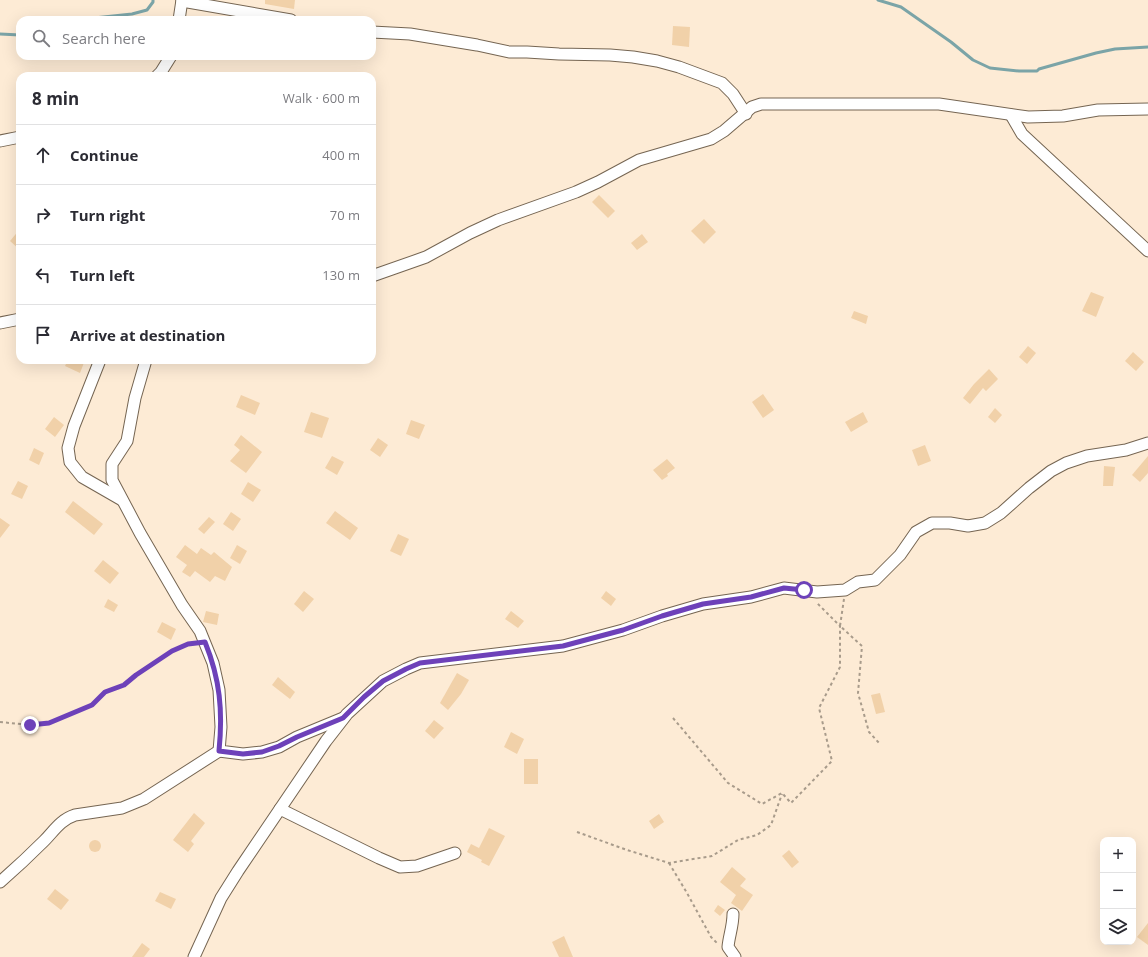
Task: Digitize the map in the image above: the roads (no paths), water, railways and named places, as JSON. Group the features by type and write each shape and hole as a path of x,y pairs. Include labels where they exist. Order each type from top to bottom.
{"street":[{"path":"180,16 182,0 269,16"},
{"path":"376,32 410,34 509,52 610,55 633,57 657,62 679,67 722,83 733,94 746,114"},
{"path":"161,72 168,60"},
{"path":"376,275 426,256 498,220 576,192 639,160 711,140 746,114 752,107 761,104 939,104 1028,117 1063,116 1098,110 1148,109"},
{"path":"1011,115 1022,134 1148,251"},
{"path":"0,141 16,138"},
{"path":"0,323 16,320"},
{"path":"98,364 74,426 68,448 70,462 82,477 122,500"},
{"path":"145,364 135,398 128,441 112,464 112,480 140,534 182,605 200,631 205,642 213,663 219,690 221,727 219,751"},
{"path":"194,957 221,898 326,741 343,718 383,681 420,663 563,646 623,630 662,616 703,604 751,597 784,588 817,592 845,590 858,582 875,580 900,555 916,532 932,523 950,523 968,526 986,523 1001,513 1051,471 1066,463 1087,456 1126,450 1148,443"},
{"path":"0,882 50,835 61,822 67,818 75,815 122,808 144,799 219,751 243,754 262,752 343,718"},
{"path":"280,809 400,867 417,866 455,853"},
{"path":"733,914 732,929 728,947 733,955"}],"waterway":[{"path":"113,16 132,14 147,10 153,0"},
{"path":"878,0 901,7 951,42 973,60 990,68 1037,71 1039,69 1096,53 1115,49 1148,47"},
{"path":"0,34 16,35"}]}
